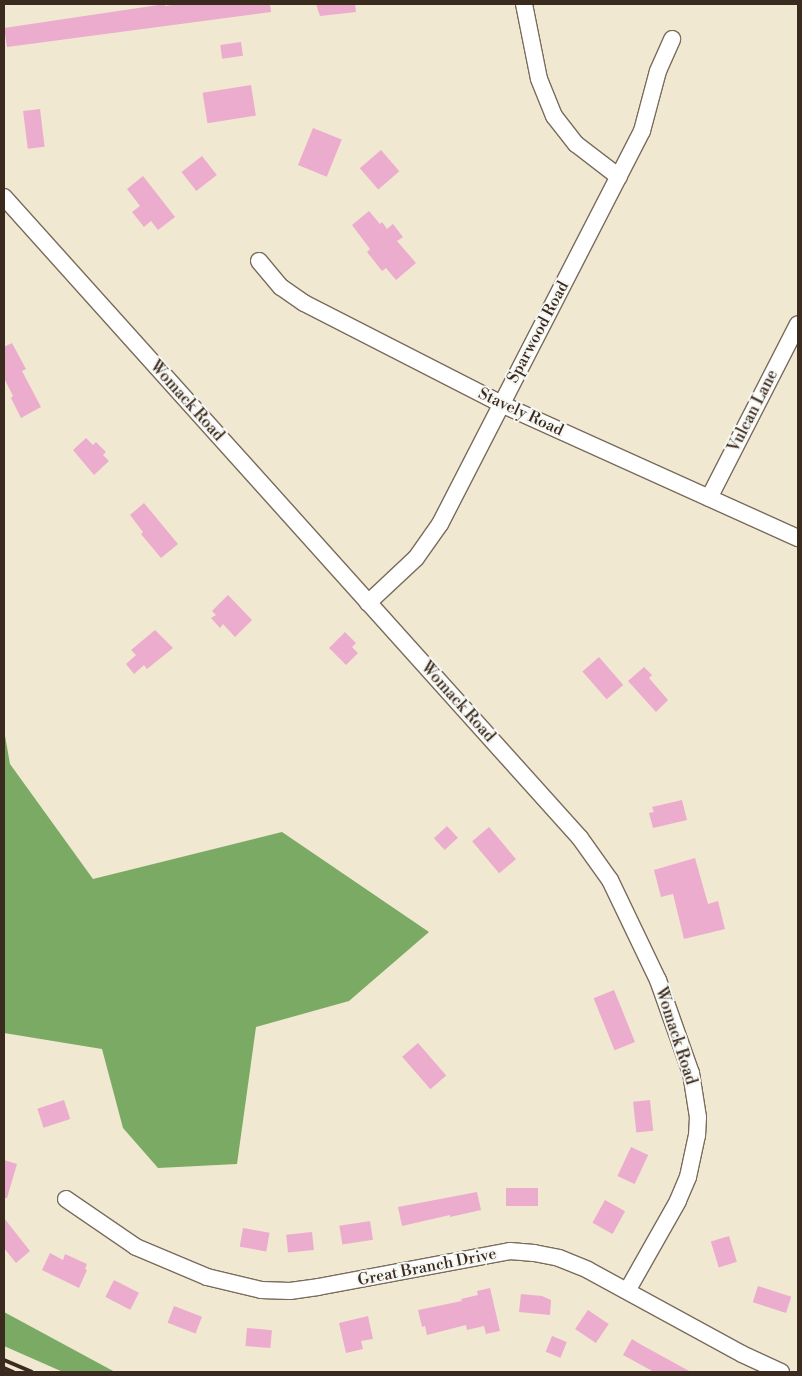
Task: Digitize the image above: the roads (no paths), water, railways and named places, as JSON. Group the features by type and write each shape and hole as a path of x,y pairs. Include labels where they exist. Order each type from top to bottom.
{"street":[{"path":"524,4 539,79 554,116 576,144 619,177"},
{"name":"Sparwood Road","path":"368,603 416,558 440,524 642,131 658,71 672,39"},
{"name":"Womack Road","path":"4,197 580,838 622,900 658,980 691,1073 698,1117 697,1135 688,1177 678,1201 627,1291"},
{"name":"Stavely Road","path":"259,261 281,287 304,303 501,404 798,538"},
{"name":"Vulcan Lane","path":"709,498 797,330"},
{"name":"Great Branch Drive","path":"66,1199 136,1246 207,1277 261,1290 318,1288 485,1254 510,1251 559,1258 588,1270 742,1354 781,1372"}],"railway":[{"path":"4,1360 32,1372"},
{"path":"4,1368 13,1372"}]}
